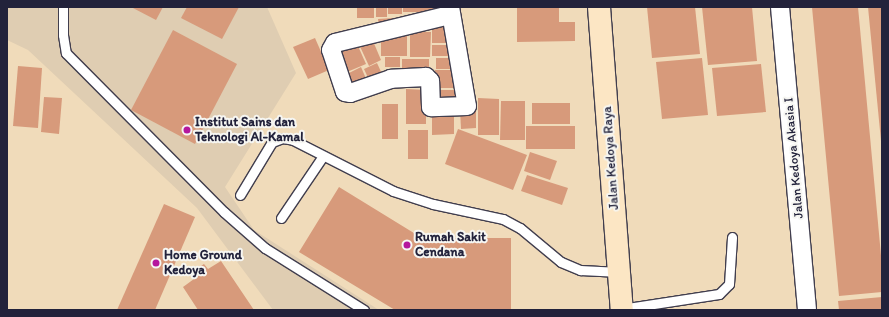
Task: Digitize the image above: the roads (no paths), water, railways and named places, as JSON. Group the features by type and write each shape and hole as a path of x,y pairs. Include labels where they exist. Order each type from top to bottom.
{"street":[{"name":"Jalan Kedoya Raya","path":"599,7 620,272 619,310"},
{"name":"Jalan Kedoya Akasia I","path":"780,7 807,310"},
{"path":"450,11 467,106 431,107 430,81 426,77 391,79 350,93 345,92 331,50 335,44 450,11"}],"lane":[{"path":"63,7 63,35 66,53 224,212 264,248 364,310"},
{"path":"240,195 272,142 283,138 294,140 393,191 433,204 503,219 520,228 561,262 580,270 620,272"},
{"path":"281,218 323,156"},
{"path":"619,310 719,294 728,284 732,237"}],"place":[{"name":"Institut Sains dan Teknologi Al-Kamal","path":"187,130"},
{"name":"Rumah Sakit Cendana","path":"407,245"},
{"name":"Home Ground Kedoya","path":"156,263"}]}
